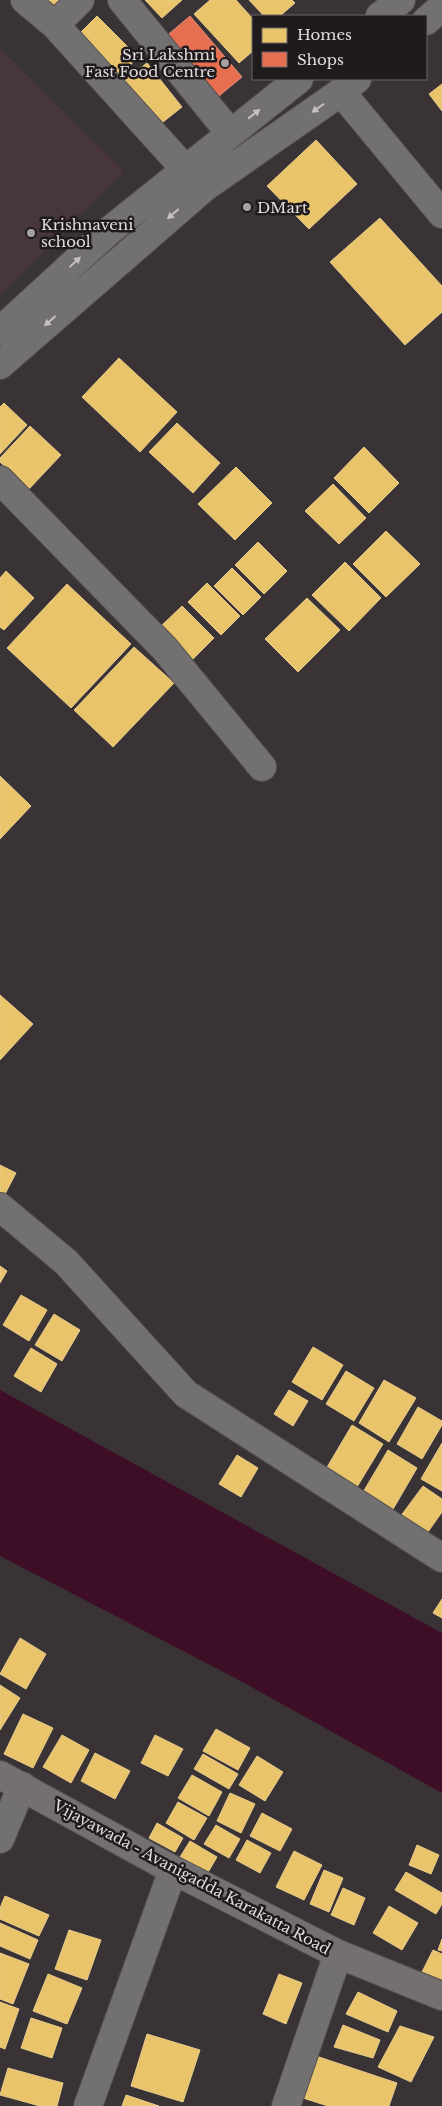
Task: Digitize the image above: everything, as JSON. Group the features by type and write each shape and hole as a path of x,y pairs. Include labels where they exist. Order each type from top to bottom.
{"main road":[{"name":"Vijayawada - Avanigadda Karakatta Road","path":"11,1780 173,1870 338,1954 442,1996"}],"street":[{"path":"25,0 56,25 195,178"},
{"path":"56,25 80,0"},
{"path":"122,0 230,133"},
{"path":"381,15 401,0"},
{"path":"427,19 442,7"},
{"path":"0,365 195,178 230,133 298,80"},
{"path":"0,331 110,230 349,85 442,214"},
{"path":"0,480 165,648 262,767"},
{"path":"0,1207 66,1262 186,1394 442,1558"},
{"path":"0,1839 11,1780"},
{"path":"88,2106 173,1870"},
{"path":"286,2106 338,1954"}],"shaded area":[{"name":"Krishnaveni school","path":"0,48 124,171 0,295"},
{"path":"0,1390 442,1633 442,1793 237,1679 0,1556"}],"building: Homes":[{"path":"46,0 69,0 58,12"},
{"path":"145,0 182,0 162,18"},
{"path":"210,0 236,0 252,18 252,52 239,63 194,14"},
{"path":"249,0 292,0 295,3 281,15 263,15"},
{"path":"97,16 138,57 106,90 64,49"},
{"path":"147,63 182,107 153,130 117,86"},
{"path":"442,84 442,111 429,94"},
{"path":"316,140 357,184 309,229 267,186"},
{"path":"380,218 442,286 442,312 405,345 330,262"},
{"path":"119,358 177,412 140,452 82,397"},
{"path":"4,403 27,425 0,454 0,407"},
{"path":"177,423 220,463 193,493 149,452"},
{"path":"30,426 61,455 29,489 0,462 0,458"},
{"path":"364,447 399,483 369,513 334,478"},
{"path":"236,467 272,503 235,540 198,504"},
{"path":"333,484 366,518 339,544 305,511"},
{"path":"386,531 420,564 386,597 353,564"},
{"path":"258,542 287,571 264,594 235,565"},
{"path":"345,562 381,598 349,631 312,595"},
{"path":"232,568 261,597 243,615 214,586"},
{"path":"6,571 34,598 4,630 0,627 0,578"},
{"path":"207,583 240,616 221,635 188,602"},
{"path":"67,584 131,644 71,708 7,648"},
{"path":"307,598 340,630 298,672 265,639"},
{"path":"182,606 214,638 191,661 159,628"},
{"path":"134,647 174,683 113,747 74,710"},
{"path":"0,776 31,806 0,839"},
{"path":"0,995 33,1024 0,1060"},
{"path":"0,1165 16,1173 4,1196 0,1195"},
{"path":"0,1266 7,1271 0,1283"},
{"path":"21,1295 47,1310 29,1341 3,1325"},
{"path":"54,1314 80,1330 62,1361 35,1345"},
{"path":"313,1347 343,1365 322,1400 292,1382"},
{"path":"31,1348 57,1364 41,1392 14,1376"},
{"path":"346,1371 374,1388 354,1421 326,1404"},
{"path":"384,1380 416,1398 389,1442 359,1423"},
{"path":"289,1390 308,1401 293,1426 274,1414"},
{"path":"418,1407 442,1421 442,1425 422,1459 397,1444"},
{"path":"352,1425 383,1444 354,1492 323,1474"},
{"path":"442,1443 442,1491 421,1479"},
{"path":"388,1450 417,1468 389,1516 359,1499"},
{"path":"237,1455 258,1468 241,1497 219,1484"},
{"path":"423,1486 442,1499 442,1512 423,1539 397,1521"},
{"path":"442,1599 442,1618 433,1613"},
{"path":"20,1638 46,1654 26,1689 0,1674"},
{"path":"0,1685 20,1698 0,1730"},
{"path":"23,1714 53,1728 33,1768 4,1754"},
{"path":"216,1729 250,1748 238,1770 203,1751"},
{"path":"62,1735 89,1750 71,1783 43,1767"},
{"path":"155,1735 183,1749 168,1776 141,1763"},
{"path":"95,1753 130,1771 115,1799 81,1781"},
{"path":"203,1754 238,1774 229,1789 194,1769"},
{"path":"257,1756 283,1772 265,1801 239,1785"},
{"path":"192,1775 222,1792 209,1816 178,1798"},
{"path":"230,1793 255,1804 241,1833 217,1821"},
{"path":"178,1802 207,1818 194,1840 166,1823"},
{"path":"262,1813 292,1829 280,1851 250,1836"},
{"path":"157,1823 183,1838 175,1852 149,1838"},
{"path":"216,1825 240,1839 229,1858 204,1844"},
{"path":"247,1840 271,1853 260,1873 236,1860"},
{"path":"190,1841 217,1857 207,1874 180,1857"},
{"path":"417,1845 439,1855 431,1874 409,1865"},
{"path":"294,1851 322,1865 304,1900 276,1887"},
{"path":"324,1870 343,1878 329,1912 310,1904"},
{"path":"406,1872 442,1893 442,1904 436,1914 395,1890"},
{"path":"343,1888 365,1898 354,1925 331,1915"},
{"path":"5,1896 49,1915 39,1936 0,1919 0,1908"},
{"path":"389,1906 418,1923 402,1950 373,1933"},
{"path":"0,1923 38,1940 30,1959 0,1946"},
{"path":"69,1930 101,1940 87,1980 55,1969"},
{"path":"442,1939 442,1951 438,1950"},
{"path":"433,1950 442,1954 442,1981 422,1972"},
{"path":"0,1953 29,1964 13,2004 0,1999"},
{"path":"48,1974 82,1988 67,2024 33,2011"},
{"path":"279,1974 302,1983 286,2024 263,2014"},
{"path":"358,1992 397,2011 388,2032 346,2014"},
{"path":"0,2002 19,2009 5,2049 0,2047"},
{"path":"31,2018 62,2028 52,2058 21,2048"},
{"path":"343,2025 380,2040 373,2058 334,2047"},
{"path":"400,2026 434,2037 411,2082 378,2067"},
{"path":"147,2034 200,2050 183,2102 131,2086"},
{"path":"316,2056 397,2083 389,2106 328,2106 303,2098"},
{"path":"8,2068 63,2083 57,2106 40,2106 0,2095"},
{"path":"126,2095 159,2106 122,2106"}],"building: Shops":[{"path":"190,16 242,77 214,100 163,39"}],"place":[{"name":"Sri Lakshmi Fast Food Centre","path":"225,63"},
{"name":"DMart","path":"247,207"},
{"name":"Krishnaveni school","path":"31,233"}]}
